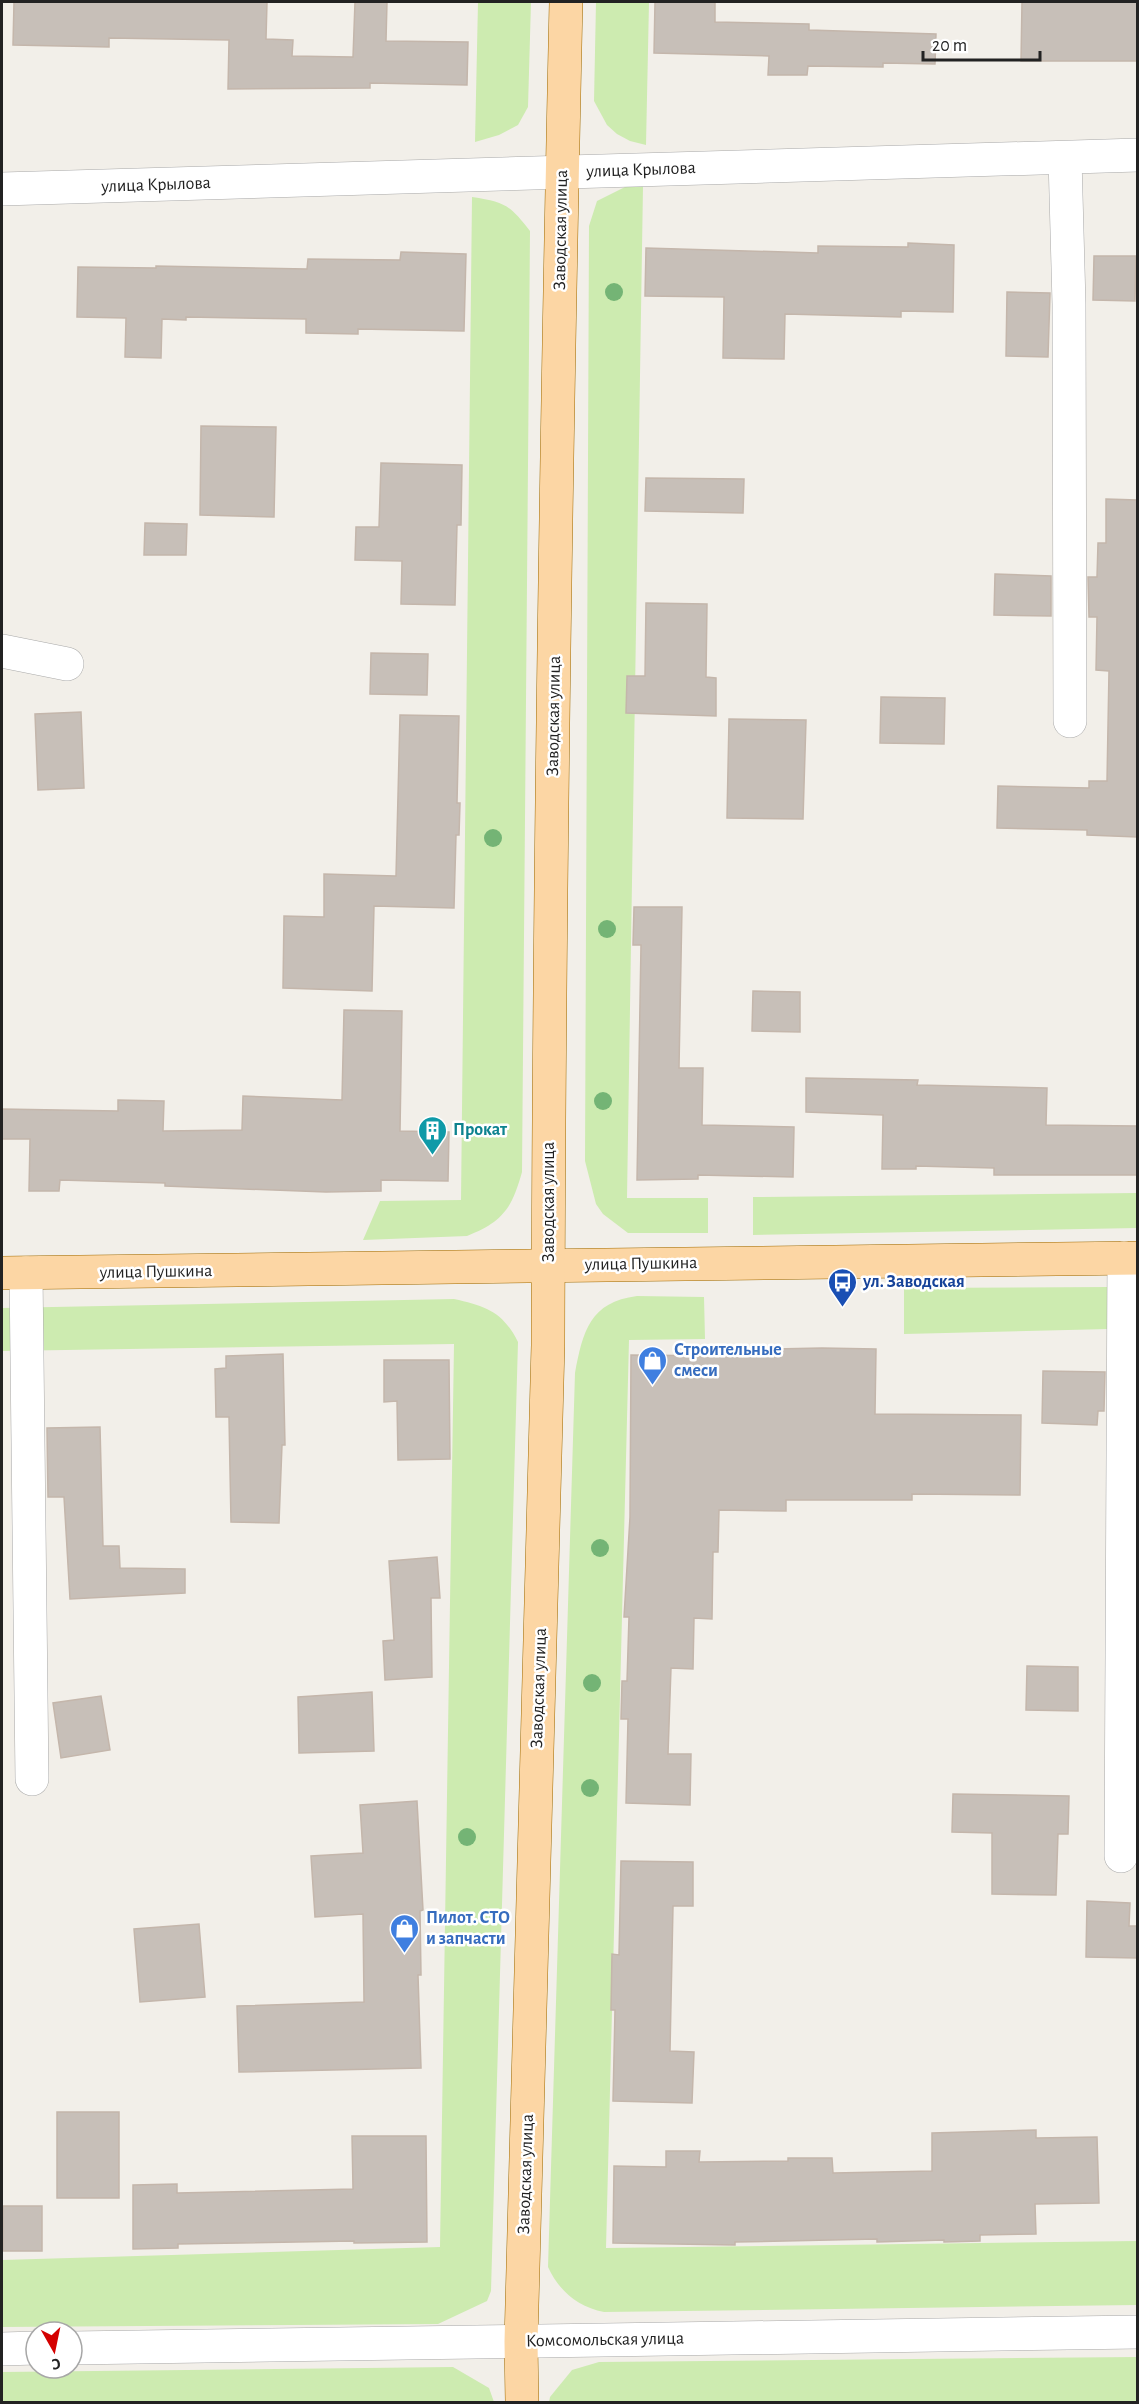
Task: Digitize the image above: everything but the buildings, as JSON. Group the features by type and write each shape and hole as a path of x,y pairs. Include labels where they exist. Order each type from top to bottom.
{"main road":[{"name":"Заводская улица","path":"522,2403 521,2342 547,1392 566,2"},
{"name":"улица Пушкина","path":"14,1273 1131,1258"}],"street":[{"name":"улица Крылова","path":"2,189 1137,155"},
{"path":"1065,158 1069,328 1070,721"},
{"path":"2,651 67,664"},
{"path":"1121,1856 1131,1258"},
{"path":"14,1273 32,1779"},
{"name":"Комсомольская улица","path":"84,2348 1137,2332"},
{"path":"2,2349 24,2348"}],"green space":[{"path":"478,2 531,2 528,107 518,125 499,135 475,142"},
{"path":"596,2 649,2 646,145 630,141 617,134 607,125 594,101"},
{"path":"627,186 643,186 627,1198 708,1198 708,1233 628,1233 603,1214 596,1204 585,1161 589,226 597,201"},
{"path":"472,197 506,206 530,231 522,1172 510,1204 498,1219 479,1231 467,1236 363,1240 380,1201 461,1200"},
{"path":"1137,1193 1137,1228 753,1235 753,1197"},
{"path":"1109,1287 1109,1329 904,1334 904,1288"},
{"path":"637,1296 704,1297 705,1339 629,1340 606,2248 1137,2241 1137,2305 604,2312 595,2310 570,2297 552,2276 548,2267 575,1373 581,1344 591,1321 609,1305 621,1299"},
{"path":"454,1299 475,1304 500,1317 518,1342 491,2291 487,2301 438,2324 84,2326 84,2320 24,2320 24,2327 2,2327 2,2260 440,2247 454,1344 2,1351 2,1308"},
{"path":"1137,2357 1137,2402 549,2402 550,2397 572,2370 599,2362"},
{"path":"453,2367 489,2388 494,2402 2,2402 2,2372 24,2372 24,2380 84,2380 84,2371"}],"place":[{"name":"Прокат","path":"432,1156"},
{"name":"ул. Заводская","path":"842,1308"},
{"name":"Строительные смеси","path":"653,1386"},
{"name":"Пилот. СТО и запчасти","path":"405,1954"}]}
